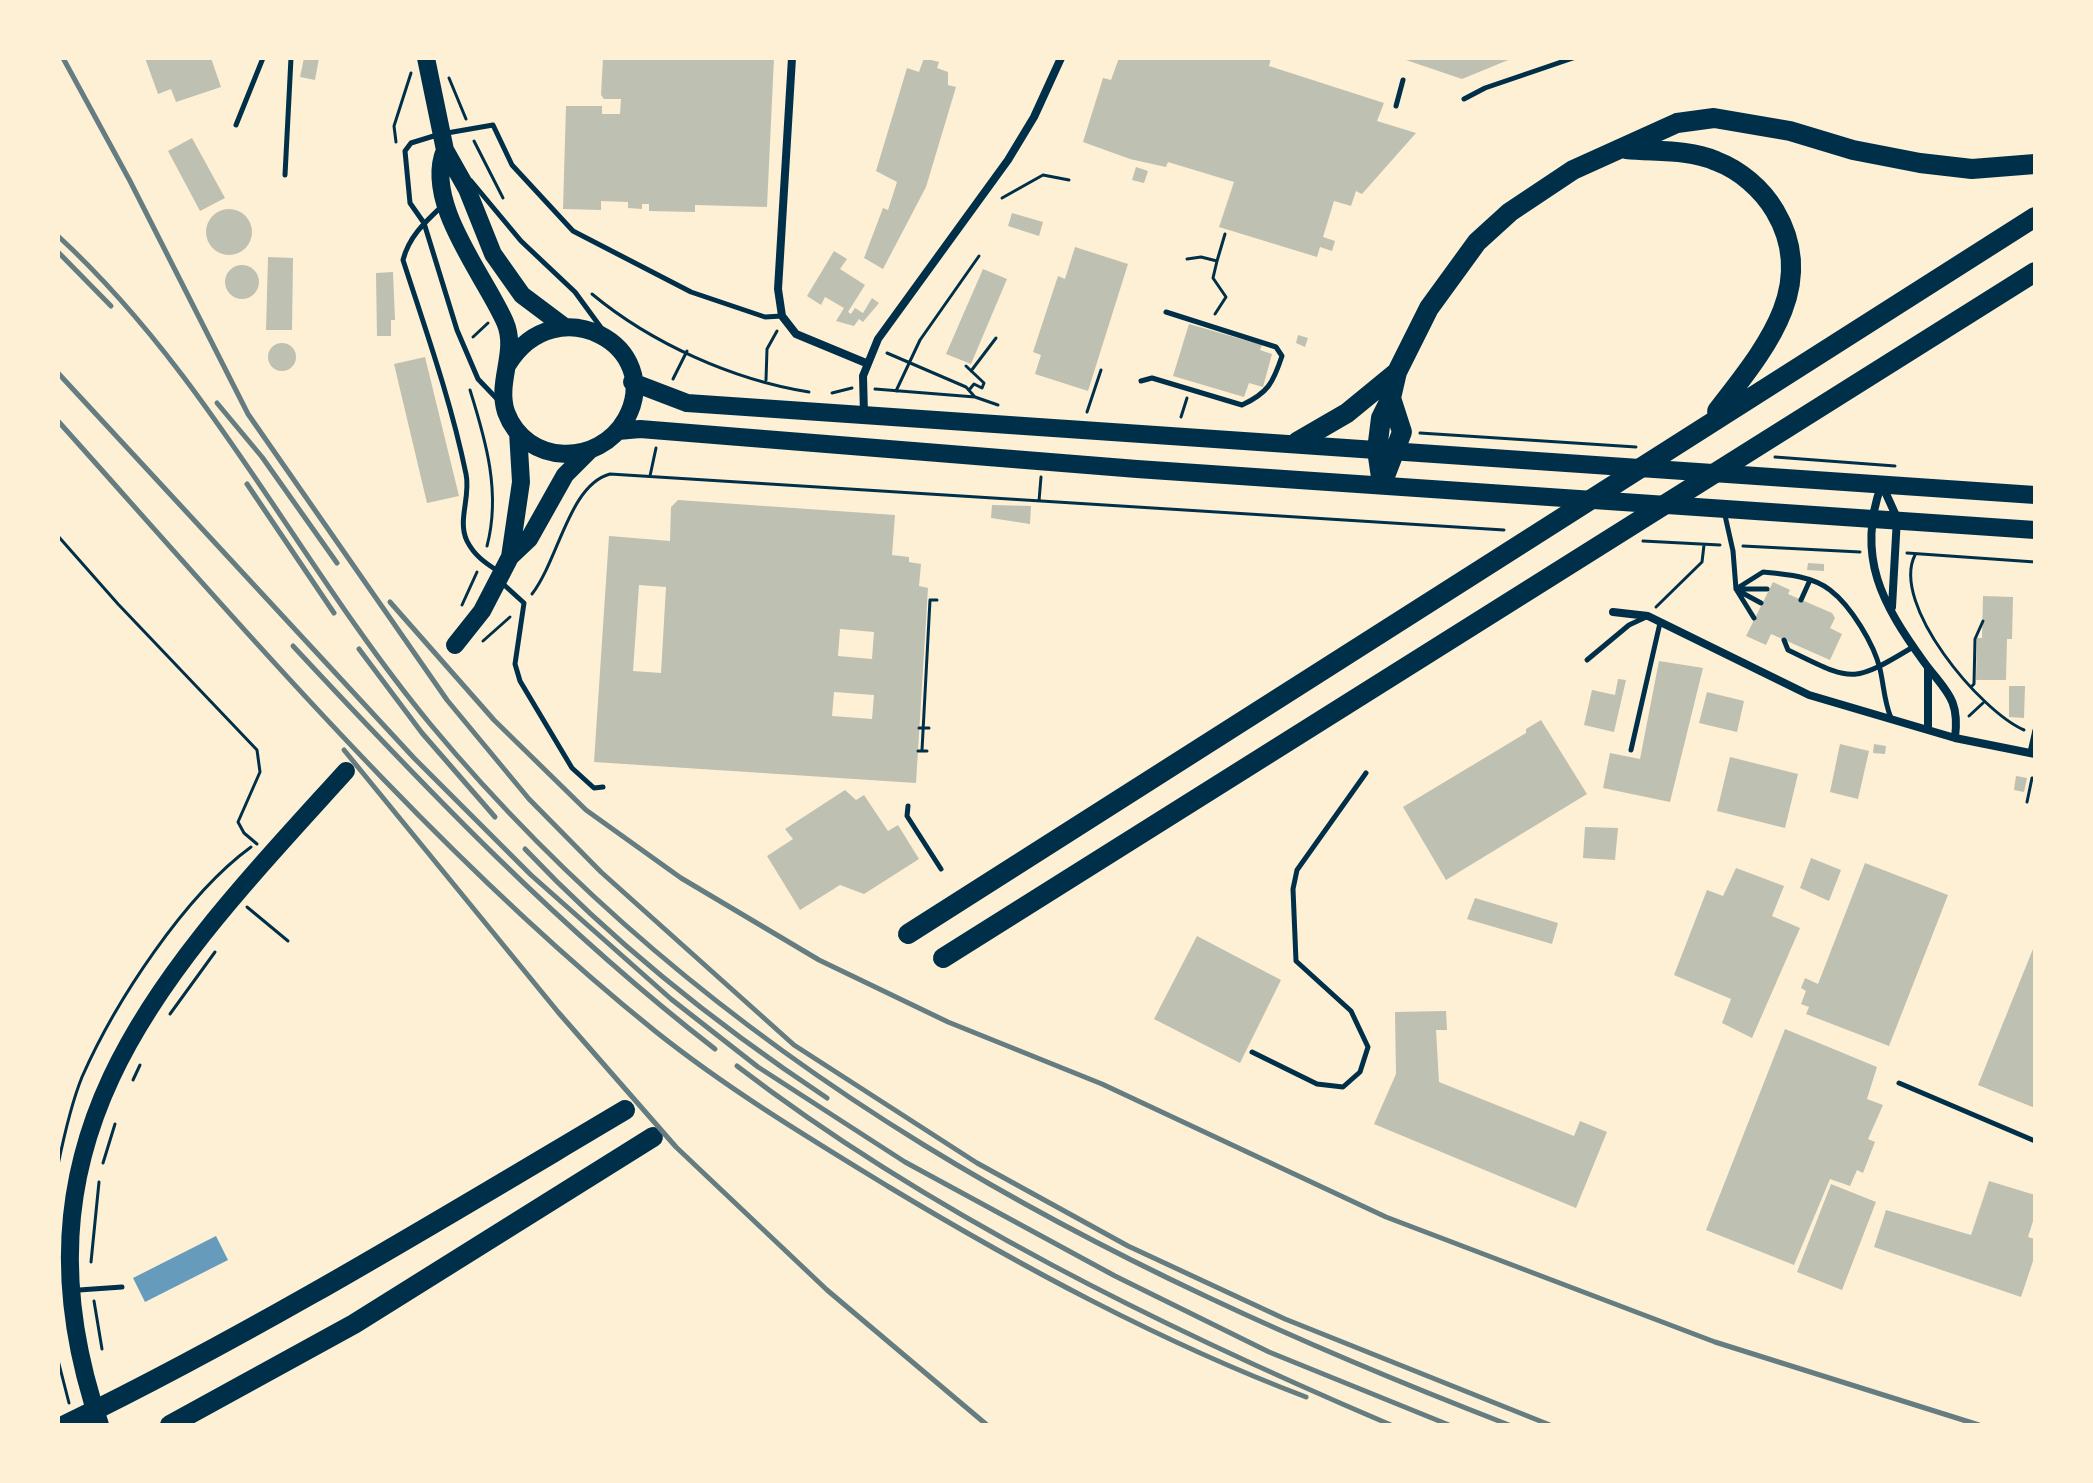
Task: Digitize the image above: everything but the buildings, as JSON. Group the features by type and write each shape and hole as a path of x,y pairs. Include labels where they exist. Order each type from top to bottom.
{"highway":[{"path":"1382,484 1386,451 1381,418 1391,398 1397,372 1429,308 1477,242 1543,189 1573,170 1677,123 1714,118 1790,131 1853,150 1920,163 1972,169 2035,164"},
{"path":"1625,149 1699,155 1735,170 1768,199 1783,224 1790,249 1789,299 1777,327 1707,424"},
{"path":"908,934 2035,217"},
{"path":"943,958 2035,272"},
{"path":"1297,442 1347,413 1397,372"},
{"path":"69,1418 155,1381 321,1289 625,1110"},
{"path":"173,1424 354,1324 653,1137"}],"main road":[{"path":"426,58 442,142 467,189 493,254 535,308 562,325 587,328 609,340 624,359 632,382 629,412 618,431 589,451 565,475 529,539 504,570 482,611 455,645"},
{"path":"442,142 438,173 446,203 460,240 509,333 508,364 502,388 505,407 518,432 529,443 552,453 574,455 589,451"},
{"path":"508,364 531,338 562,325"},
{"path":"632,382 687,403 1072,431 1297,442 1774,479 2035,495"},
{"path":"618,431 640,429 1043,462 1724,510 1870,516 2035,530"},
{"path":"504,570 521,482 518,432"},
{"path":"100,1425 77,1347 70,1290 73,1192 98,1101 124,1045 161,985 240,906 270,855 346,771"}],"street":[{"path":"792,58 778,289 784,320 796,334 866,363"},
{"path":"864,414 862,389 866,363 874,348 1008,160 1034,117 1061,58"},
{"path":"1882,485 1870,516 1871,552 1879,586 1913,647 1952,697 1957,719 1955,738"},
{"path":"1882,485 1897,518 1892,607"},
{"path":"1613,612 1648,616 1809,695 1955,738 2032,754"},
{"path":"1928,667 1928,729"}],"lane":[{"path":"236,125 263,58"},
{"path":"285,175 291,58"},
{"path":"1464,99 1485,88 1573,58"},
{"path":"1396,106 1403,80"},
{"path":"505,407 478,379 463,346 424,223 410,203 405,151 411,143 442,142 469,130 493,125 512,165 573,231 691,292 765,317 784,320"},
{"path":"442,142 521,241 575,292 609,340"},
{"path":"446,203 424,223 407,246 403,260 449,399 467,479 468,504 463,524 466,540 483,561 504,570 524,603 515,664 520,681 572,768 594,788 603,787"},
{"path":"1141,381 1152,378 1242,405 1270,390 1281,350 1166,312"},
{"path":"1724,510 1733,551 1736,589 1754,618"},
{"path":"1736,589 1763,572 1810,580 1830,590 1869,641 1880,668 1883,699 1892,720"},
{"path":"1801,600 1810,580"},
{"path":"1736,589 1767,589"},
{"path":"1736,589 1761,603"},
{"path":"1587,660 1629,625 1648,616"},
{"path":"1631,750 1661,622"},
{"path":"1784,640 1788,650 1834,672 1861,676 1913,647"},
{"path":"2032,754 2034,732"},
{"path":"1252,1052 1317,1084 1343,1087 1360,1072 1368,1047 1351,1011 1296,961 1293,889 1297,870 1366,773"},
{"path":"908,806 907,816 941,869"},
{"path":"1899,1083 2035,1141"},
{"path":"70,1290 122,1287"}],"path":[{"path":"455,86 469,130 506,204"},
{"path":"1002,198 1043,175 1069,180"},
{"path":"1209,324 1226,297 1213,278 1225,234"},
{"path":"896,391 920,340 979,256"},
{"path":"1187,259 1201,257 1217,261"},
{"path":"589,291 621,316 687,351 766,382 817,393"},
{"path":"766,382 771,336 784,320"},
{"path":"971,371 996,338"},
{"path":"874,348 969,390 975,397"},
{"path":"671,383 687,351"},
{"path":"966,366 984,383 982,388 974,384 969,390"},
{"path":"1089,409 1101,370"},
{"path":"829,394 850,387"},
{"path":"470,389 483,430 493,487"},
{"path":"885,390 975,397 1007,408"},
{"path":"1430,433 1648,448"},
{"path":"650,476 657,443"},
{"path":"1768,457 1805,459"},
{"path":"475,648 524,603 549,568 577,500 588,484 610,474 1473,528"},
{"path":"1039,501 1041,479"},
{"path":"58,536 257,750 260,772 238,822 244,833 270,855"},
{"path":"1673,543 1718,545"},
{"path":"1648,616 1679,580 1702,562 1704,545"},
{"path":"1742,546 1858,552"},
{"path":"1906,553 2035,562"},
{"path":"1915,553 1909,577 1919,610 1971,687 1996,715 2034,732"},
{"path":"922,751 930,600 937,600"},
{"path":"1971,687 1975,639 1983,621"},
{"path":"927,638 934,642"},
{"path":"924,688 931,688"},
{"path":"2027,802 2032,778 2035,778"},
{"path":"256,896 240,906 288,941"},
{"path":"162,1026 222,941"},
{"path":"127,1091 140,1065"},
{"path":"103,1357 90,1276 100,1170 117,1117"},
{"path":"58,1360 69,1418"}],"water":[{"path":"216,1236 228,1260 145,1302 133,1278"}],"railway":[{"path":"63,58 130,181 248,414 447,700 529,799 601,872 794,1045 977,1163 1128,1246 1285,1319 1550,1425"},
{"path":"58,236 113,291 209,411 339,602 431,725 543,848 663,958 790,1056 924,1145 1063,1225 1208,1297 1356,1363 1509,1425"},
{"path":"58,252 111,306"},
{"path":"58,373 414,758 531,875 671,999 758,1067 905,1162 1115,1276 1269,1352 1449,1425"},
{"path":"217,403 262,457 337,563"},
{"path":"58,421 272,660 419,815 495,890 655,1031 770,1113 990,1246 1145,1327 1306,1397"},
{"path":"247,484 334,613"},
{"path":"390,602 494,720 586,810 681,878 819,960 948,1022 1102,1084 1386,1217 1715,1342 1979,1425"},
{"path":"293,646 444,805 548,906 602,956 715,1049"},
{"path":"359,649 422,733 495,817"},
{"path":"344,750 558,1012 676,1147 827,1290 987,1425"},
{"path":"525,849 595,918 669,982 827,1098"},
{"path":"737,1066 811,1120 970,1220 1137,1309 1391,1425"}]}
